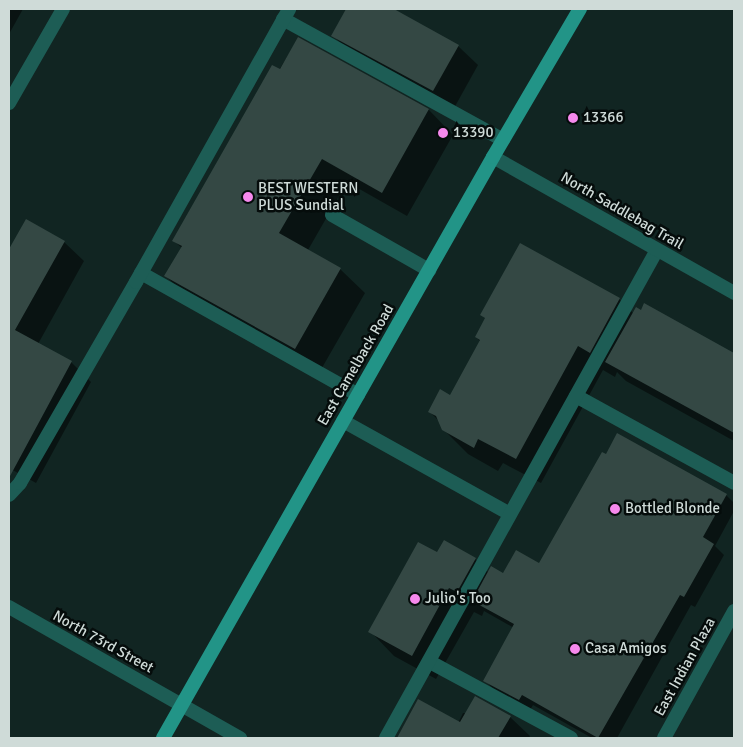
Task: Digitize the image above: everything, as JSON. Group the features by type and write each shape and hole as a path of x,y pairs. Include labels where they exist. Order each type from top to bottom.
{"main road":[{"name":"East Camelback Road","path":"163,738 493,157 580,9"}],"street":[{"path":"9,103 62,9"},
{"path":"9,495 20,483 141,273 286,14 503,140"},
{"name":"North Saddlebag Trail","path":"493,157 734,293"},
{"path":"332,215 429,270"},
{"path":"386,738 430,662 657,250"},
{"path":"141,273 358,395"},
{"path":"576,396 734,482"},
{"path":"343,421 510,514"},
{"name":"North 73rd Street","path":"9,607 240,738"},
{"name":"East Indian Plaza","path":"664,738 734,611"},
{"path":"430,662 571,738"}],"building":[{"path":"346,9 394,9 459,45 433,91 331,36"},
{"name":"BEST WESTERN PLUS Sundial","path":"298,37 429,109 382,193 322,159 279,233 341,268 295,349 164,276 182,246 172,241 272,65 280,69"},
{"path":"26,219 65,241 15,330 72,361 9,478 9,249"},
{"path":"520,243 620,298 590,353 578,346 516,459 478,439 474,448 442,430 436,416 428,412 440,389 450,395 480,340 475,337 485,318 480,315"},
{"path":"644,303 734,353 734,433 605,362 636,307 641,310"},
{"path":"617,433 727,494 703,537 714,544 684,597 680,595 598,738 522,695 519,700 483,681 514,624 472,601 491,566 503,573 516,550 539,563 602,452 606,454"},
{"name":"Julio's Too","path":"444,540 476,558 457,592 449,588 412,656 368,632 418,542 437,552"},
{"path":"475,696 511,716 498,738 397,738 418,699 460,722"}],"place":[{"name":"13366","path":"573,118"},
{"name":"13390","path":"443,133"},
{"name":"BEST WESTERN PLUS Sundial","path":"248,197"},
{"name":"Bottled Blonde","path":"615,509"},
{"name":"Julio's Too","path":"415,599"},
{"name":"Casa Amigos","path":"575,649"}]}
